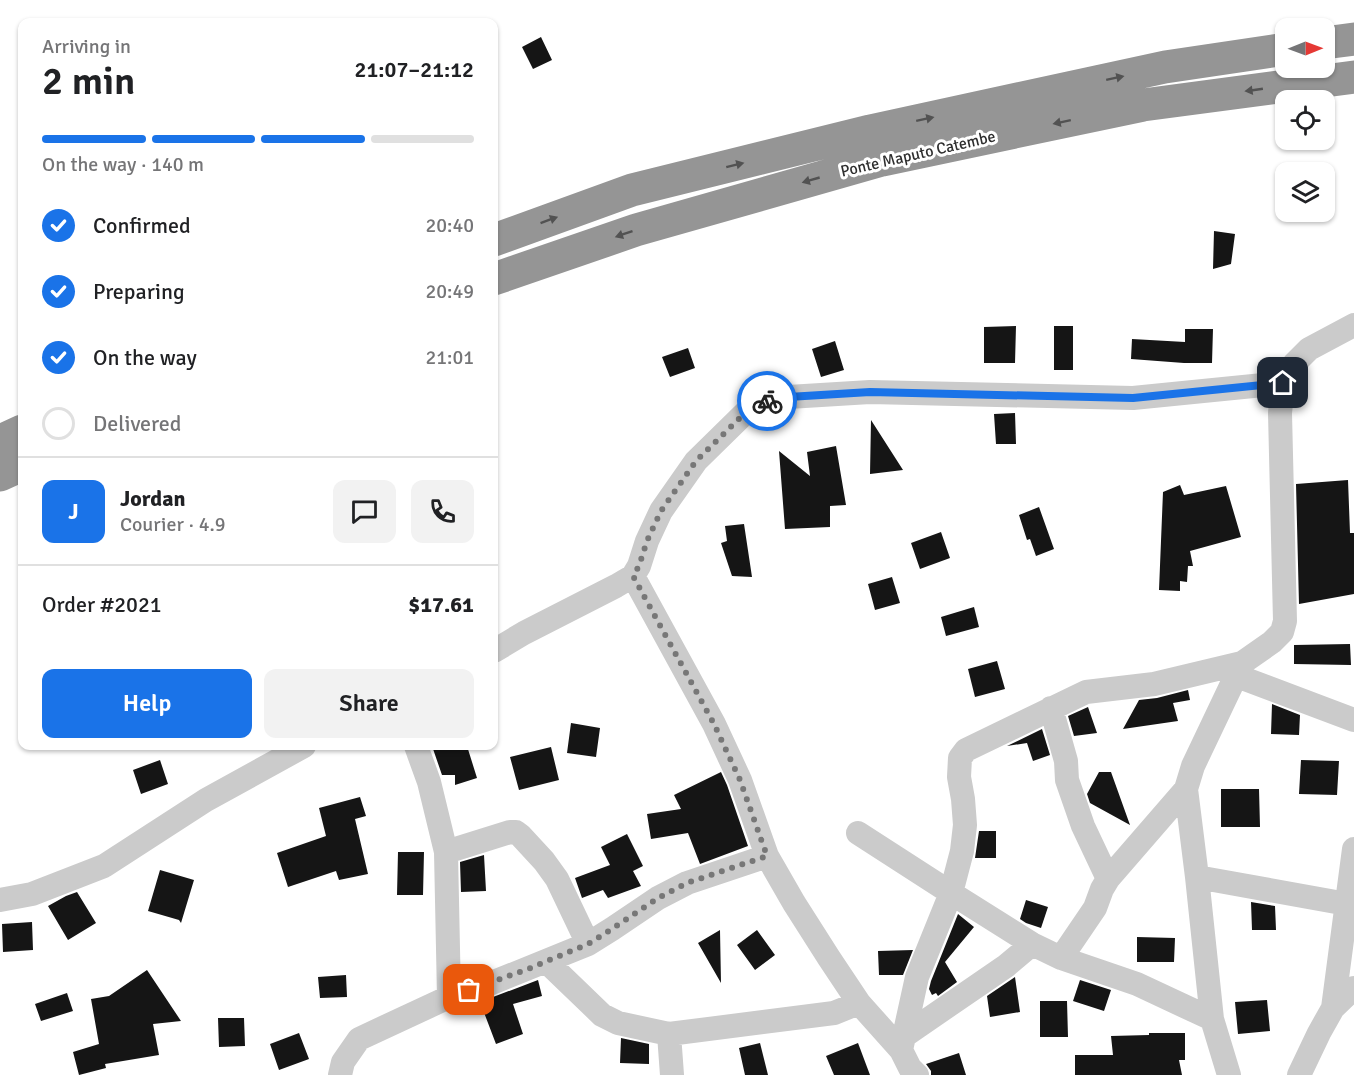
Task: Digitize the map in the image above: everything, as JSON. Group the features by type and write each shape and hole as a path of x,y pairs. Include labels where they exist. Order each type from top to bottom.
{"highway":[{"path":"1335,42 1354,39"},
{"path":"498,239 632,190 870,131 1165,67 1275,51"},
{"name":"Ponte Maputo Catembe","path":"498,278 636,230 882,160 1143,105 1354,77"},
{"path":"0,441 18,433"},
{"path":"0,475 18,467"}],"street":[{"path":"1061,958 1095,908 1108,879 1186,789 1193,766 1239,670 1282,632 1285,621 1280,413 1283,383 1294,364 1309,349 1354,325"},
{"path":"498,649 633,576 661,511 696,461 748,410 772,398 870,392 1133,398 1283,383"},
{"path":"633,576 714,724 740,780 767,856 859,1003 907,1061"},
{"path":"907,1061 917,977 951,893 962,851 965,825 959,777 960,758 966,750 1086,692 1239,670 1354,720"},
{"path":"1051,708 1066,761 1067,780 1083,826 1108,879"},
{"path":"0,900 32,894 104,866 206,800 297,750"},
{"path":"418,750 429,782 446,852 449,997"},
{"path":"1186,789 1212,1019 1229,1075"},
{"path":"446,852 516,832 544,861 557,879 588,944"},
{"path":"858,833 1032,944 1061,958 1137,984 1212,1019"},
{"path":"1333,1008 1354,849"},
{"path":"340,1075 343,1062 359,1039 449,997 547,962 588,944 658,898 687,883 767,856"},
{"path":"1197,877 1347,904"},
{"path":"907,1061 1032,944"},
{"path":"547,962 602,1015 618,1023 669,1034 834,1013 859,1003"},
{"path":"1299,1075 1333,1008 1354,989"},
{"path":"669,1034 672,1075"}],"building":[{"path":"541,37 552,60 533,69 522,47"},
{"path":"1214,231 1235,234 1231,264 1213,269"},
{"path":"1016,326 1015,363 984,363 984,327"},
{"path":"1054,326 1073,326 1073,370 1054,370"},
{"path":"1185,329 1213,329 1212,363 1131,359 1132,339 1185,342"},
{"path":"835,341 844,370 821,377 812,349"},
{"path":"688,348 695,368 670,377 662,357"},
{"path":"1015,413 1016,444 996,444 994,414"},
{"path":"871,420 903,470 870,474"},
{"path":"836,446 846,505 830,506 830,527 785,529 779,451 810,476 807,452"},
{"path":"1348,480 1350,533 1354,533 1354,594 1299,604 1296,484"},
{"path":"1180,485 1184,495 1226,486 1241,537 1190,551 1193,566 1188,566 1187,582 1180,581 1180,591 1159,590 1163,492"},
{"path":"1039,507 1054,549 1036,556 1030,539 1027,540 1019,515"},
{"path":"744,524 752,577 732,576 721,543 727,541 725,526"},
{"path":"941,532 950,558 920,569 911,543"},
{"path":"892,577 900,603 875,610 868,584"},
{"path":"974,607 979,627 946,636 941,617"},
{"path":"1350,644 1351,665 1294,664 1294,645"},
{"path":"997,661 1005,689 975,697 968,669"},
{"path":"1188,690 1190,700 1173,703 1178,721 1123,729 1139,700"},
{"path":"1272,704 1300,715 1299,735 1271,734"},
{"path":"1088,707 1097,733 1074,736 1068,716"},
{"path":"571,723 600,728 596,757 567,753"},
{"path":"1042,729 1050,755 1033,761 1027,743 1007,746"},
{"path":"551,747 559,780 519,790 510,757"},
{"path":"433,750 468,750 477,778 455,785 455,775 442,775"},
{"path":"160,760 168,784 141,794 133,770"},
{"path":"1301,760 1339,761 1337,795 1299,794"},
{"path":"721,772 748,846 700,864 688,833 651,839 647,814 681,809 674,795"},
{"path":"1099,772 1111,772 1130,825 1090,803 1087,794"},
{"path":"1221,789 1259,789 1260,827 1221,827"},
{"path":"360,797 366,816 355,819 368,874 339,880 336,871 288,887 277,853 326,836 319,808"},
{"path":"979,831 996,831 996,858 975,858"},
{"path":"627,834 643,866 633,871 641,886 608,898 603,890 582,898 575,878 610,865 601,847"},
{"path":"398,852 424,852 423,895 397,895"},
{"path":"484,855 486,891 461,892 460,862"},
{"path":"160,870 194,880 181,923 179,920 148,911"},
{"path":"77,892 96,923 68,940 48,906"},
{"path":"1026,900 1048,907 1041,928 1020,919"},
{"path":"1251,902 1275,906 1276,930 1252,930"},
{"path":"958,914 974,927 945,962 957,982 938,996 936,993 932,995 929,989 931,981"},
{"path":"32,922 33,950 3,952 2,924"},
{"path":"720,930 721,983 698,943"},
{"path":"757,930 775,955 755,970 737,945"},
{"path":"1137,937 1175,938 1174,962 1137,962"},
{"path":"913,950 903,975 879,975 878,951"},
{"path":"147,970 181,1021 153,1024 159,1055 105,1064 106,1068 79,1075 73,1052 99,1044 91,999 109,996"},
{"path":"346,975 347,997 320,998 318,977"},
{"path":"1015,977 1020,1012 990,1017 987,996"},
{"path":"538,980 542,996 513,1004 523,1034 496,1044 480,1002"},
{"path":"1080,980 1111,990 1104,1011 1073,1001"},
{"path":"67,993 73,1011 41,1021 35,1004"},
{"path":"1267,1000 1270,1031 1238,1034 1235,1002"},
{"path":"1040,1001 1067,1001 1068,1037 1040,1037"},
{"path":"218,1018 244,1018 245,1046 219,1047"},
{"path":"299,1033 309,1059 279,1070 270,1044"},
{"path":"1149,1033 1185,1033 1185,1060 1179,1060 1182,1075 1075,1075 1075,1055 1113,1055 1111,1036 1149,1035"},
{"path":"621,1038 649,1044 649,1064 620,1063"},
{"path":"760,1043 768,1075 745,1075 739,1048"},
{"path":"858,1043 870,1075 834,1075 826,1056"},
{"path":"959,1053 966,1075 931,1075 926,1064"}],"way so far":[{"path":"469,990 588,944 658,898 687,883 767,856 740,780 714,724 633,576 661,511 696,461 748,410 767,401"}],"route":[{"path":"767,401 772,398 870,392 1133,398 1283,383"}]}
